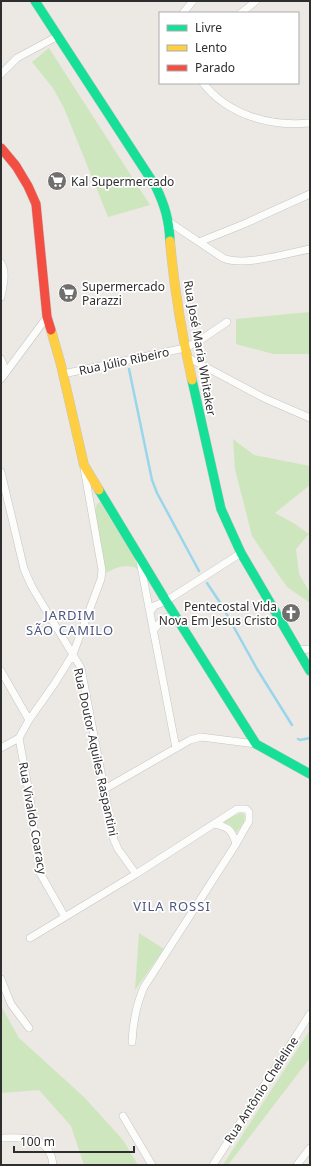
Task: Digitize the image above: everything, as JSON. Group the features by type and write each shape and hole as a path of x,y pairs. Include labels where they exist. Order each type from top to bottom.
{"street":[{"name":"Rua José Maria Whitaker","path":"35,1 156,186 164,204 169,222 172,265 185,348 220,509 241,554 310,670"},
{"path":"184,12 193,1"},
{"path":"242,12 256,1"},
{"path":"1,74 17,58 58,36"},
{"path":"204,84 218,99 234,109 256,119 270,123 282,124 310,122"},
{"path":"1,748 19,738 29,720 73,654 102,575 84,465 63,374 47,317 36,204 28,186 16,166 2,150"},
{"path":"199,242 244,224 310,194"},
{"path":"169,222 223,258 230,261 243,261 310,249"},
{"path":"1,263 5,274 1,297"},
{"path":"1,379 47,317"},
{"name":"Rua Júlio Ribeiro","path":"63,374 185,348 199,341 227,322"},
{"path":"187,357 264,398 310,418"},
{"path":"1,359 6,372"},
{"path":"84,465 177,619 256,744"},
{"name":"Rua Doutor Aquiles Raspantini","path":"1,472 24,569 32,587 81,668 114,840 118,849 136,874"},
{"path":"89,501 95,493 99,491"},
{"path":"150,612 154,606 166,601 241,554"},
{"path":"139,556 176,748"},
{"path":"153,631 161,621 167,617 177,619"},
{"path":"297,650 310,649"},
{"path":"1,670 29,720"},
{"path":"104,790 190,740 201,737 256,744 310,774"},
{"name":"Rua Vivaldo Coaracy","path":"19,738 30,798 40,873 65,917"},
{"path":"30,938 136,874 237,809 246,809 248,812 249,821 236,844 144,987 138,1001 133,1021 132,1042"},
{"path":"214,824 228,828 233,835 236,844"},
{"path":"1,979 11,1004 29,1028"},
{"name":"Rua Antônio Cheleline","path":"213,1165 310,1014"},
{"path":"123,1116 152,1165"},
{"path":"1,1138 32,1139 42,1143 48,1149 53,1159 53,1165"},
{"path":"297,1165 310,1148"}],"green space":[{"path":"49,48 150,205 108,217 64,108 53,88 32,62"},
{"path":"310,312 310,354 273,354 236,344 236,319"},
{"path":"233,439 254,455 310,466 310,485 275,513 309,534 296,549 299,574 310,593 310,603 287,587 252,536 235,469"},
{"path":"100,502 134,557 138,569 129,566 122,566 106,573 95,511 97,504"},
{"path":"240,813 244,814 245,819 236,833 234,828 227,823 222,822"},
{"path":"139,933 164,949 135,990"},
{"path":"1,1006 19,1038 84,1097 123,1140 138,1165 84,1165 71,1126 39,1090 1,1093"},
{"path":"310,1030 310,1058 228,1165 223,1165"}],"waterway":[{"path":"129,369 152,480 157,493 199,571"},
{"path":"207,583 221,604 257,669 292,725"},
{"path":"298,739 310,738"}],"traffic: fast":[{"path":"35,1 156,187 166,213 170,241"},
{"path":"192,380 221,509 241,553 310,671"},
{"path":"99,490 166,601 256,744 310,774"}],"traffic: slow":[{"path":"170,241 179,311 192,380"},
{"path":"51,330 61,365 84,465 99,490"}],"traffic: jam":[{"path":"1,148 16,166 28,186 36,204 47,317 51,330"}],"place":[{"name":"Kal Supermercado","path":"57,181"},
{"name":"Supermercado Parazzi","path":"68,293"},
{"name":"Pentecostal Vida Nova Em Jesus Cristo","path":"291,613"}],"district":[{"name":"JARDIM SÃO CAMILO","path":"70,622"},
{"name":"VILA ROSSI","path":"172,906"}]}
